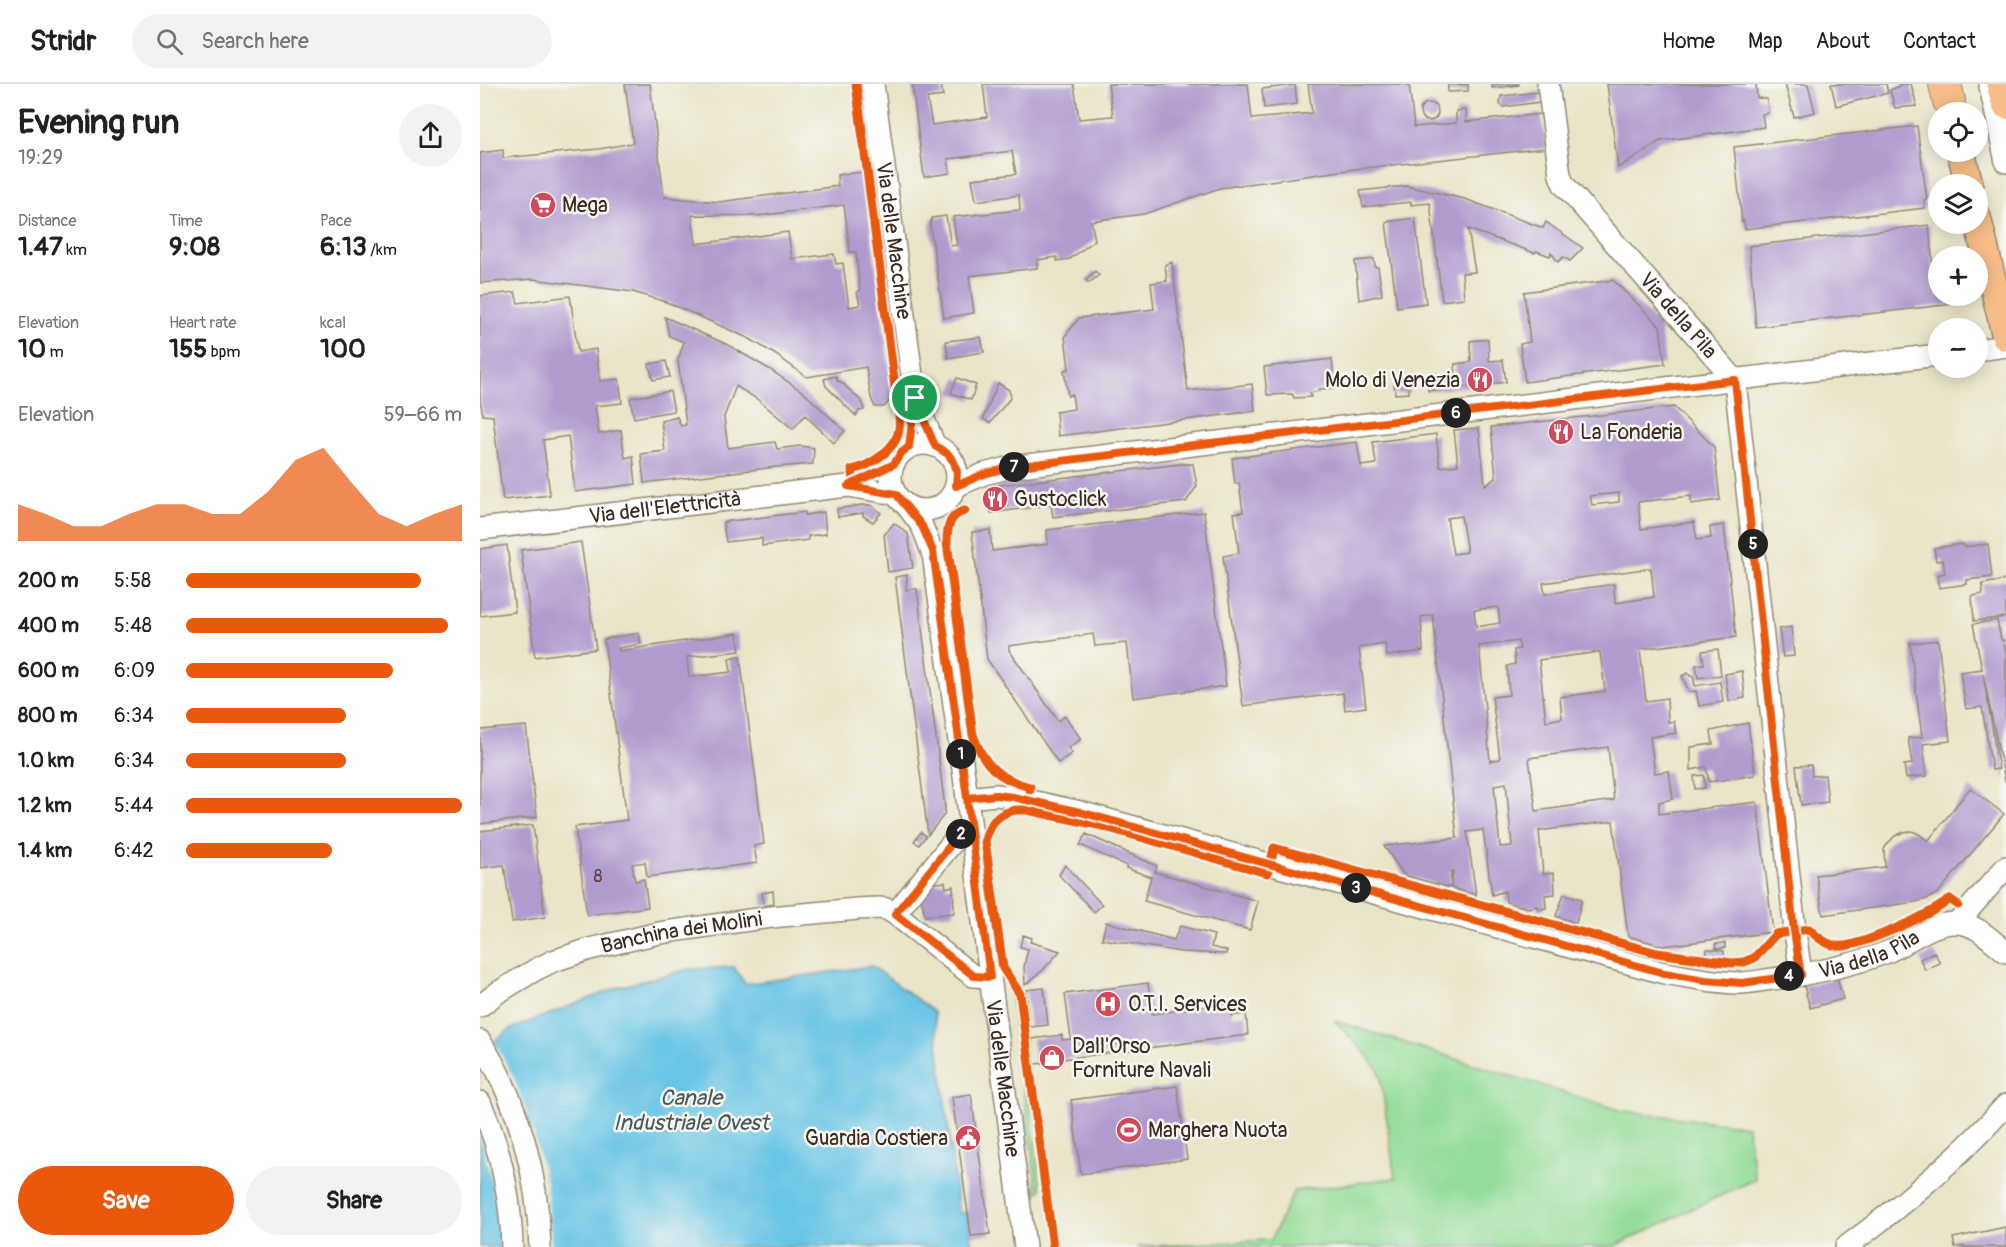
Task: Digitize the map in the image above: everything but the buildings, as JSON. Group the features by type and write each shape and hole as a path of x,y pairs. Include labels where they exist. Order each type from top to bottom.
{"main road":[{"path":"2000,84 2006,105"},
{"path":"1981,234 2006,337"}],"street":[{"name":"Via delle Macchine","path":"873,84 915,398 909,447"},
{"name":"Via della Pila","path":"1548,84 1560,175 1564,185 1735,380 1794,931 1801,975 1870,958 1939,926 1957,922"},
{"path":"1989,84 2006,162"},
{"path":"1988,348 2006,346"},
{"path":"956,486 984,474 1011,467 1928,356"},
{"name":"Via delle Macchine","path":"915,398 935,446"},
{"path":"919,444 935,446 948,454 954,462 957,472 956,486 944,504 928,510 917,510 901,500 891,480 894,464 901,453 909,447 919,444"},
{"name":"Via dell'Elettricità","path":"480,529 848,486 894,464"},
{"name":"Via dell'Elettricità","path":"848,486 901,500"},
{"name":"Via delle Macchine","path":"901,500 922,526 933,551 1025,1247"},
{"name":"Via delle Macchine","path":"933,551 944,504"},
{"path":"967,798 996,795 1013,797 1080,812 1664,973 1742,983 1801,975"},
{"path":"895,914 956,838 971,832"},
{"path":"1957,922 2006,867"},
{"name":"Banchina dei Molini","path":"480,1006 512,983 553,961 590,949 659,933 771,917 857,909 887,909 974,976 990,977"},
{"path":"1957,922 1978,929 2006,952"},
{"path":"480,1041 501,1079 522,1132 534,1184 540,1247"},
{"path":"480,1102 496,1144 501,1166 509,1203 512,1247"},
{"path":"1846,1247 1917,1193 1951,1163 2006,1105"}],"green space":[{"path":"1011,994 1016,995 1020,1026 1015,1028"},
{"path":"1335,1021 1623,1111 1747,1126 1755,1179 1613,1247 1136,1247 1271,1240 1294,1191 1395,1178 1380,1073 1367,1055"},
{"path":"1022,1079 1027,1079 1041,1190 1037,1192"}],"water":[{"name":"Canale Industriale Ovest","path":"872,966 934,1012 959,1213 967,1212 972,1247 480,1247 480,1052 511,1029 619,987 689,969 734,967 745,984"}],"pier":[{"path":"493,1039 515,1080 534,1135 546,1183 552,1247 500,1247 498,1216 480,1133 480,1048"}],"cycle path":[{"path":"856,84 895,387 904,385"},
{"path":"853,476 852,470 867,465 882,456 897,436 900,419 895,387"},
{"path":"965,511 956,515 950,522 947,542 973,735 982,755 994,770 1010,780 1030,787 1030,790"},
{"path":"1027,808 1027,810 1012,811 999,816 990,827 985,841 1003,968 1020,994 1053,1247"},
{"path":"1027,810 1098,825 1268,872"},
{"path":"1272,857 1274,848 1657,953 1732,963 1754,958 1776,934 1809,929 1829,944 1847,945 1895,929 1929,913 1950,899 1958,905"}],"place":[{"name":"Mega","path":"543,205"},
{"name":"Molo di Venezia","path":"1480,380"},
{"name":"La Fonderia","path":"1561,432"},
{"name":"Gustoclick","path":"995,499"},
{"name":"O.T.I. Services","path":"1108,1004"},
{"name":"Dall'Orso Forniture Navali","path":"1052,1058"},
{"name":"Marghera Nuota","path":"1129,1130"},
{"name":"Guardia Costiera","path":"968,1138"}],"route":[{"path":"915,398 909,447 901,453 894,464 848,486 896,494 922,526 933,551 967,798 990,977 974,976 895,914 956,838 971,832 967,798 996,795 1080,812 1664,973 1742,983 1801,975 1794,931 1735,380 1011,467 984,474 956,486 957,472 954,462 948,454 935,446 915,398"}]}
